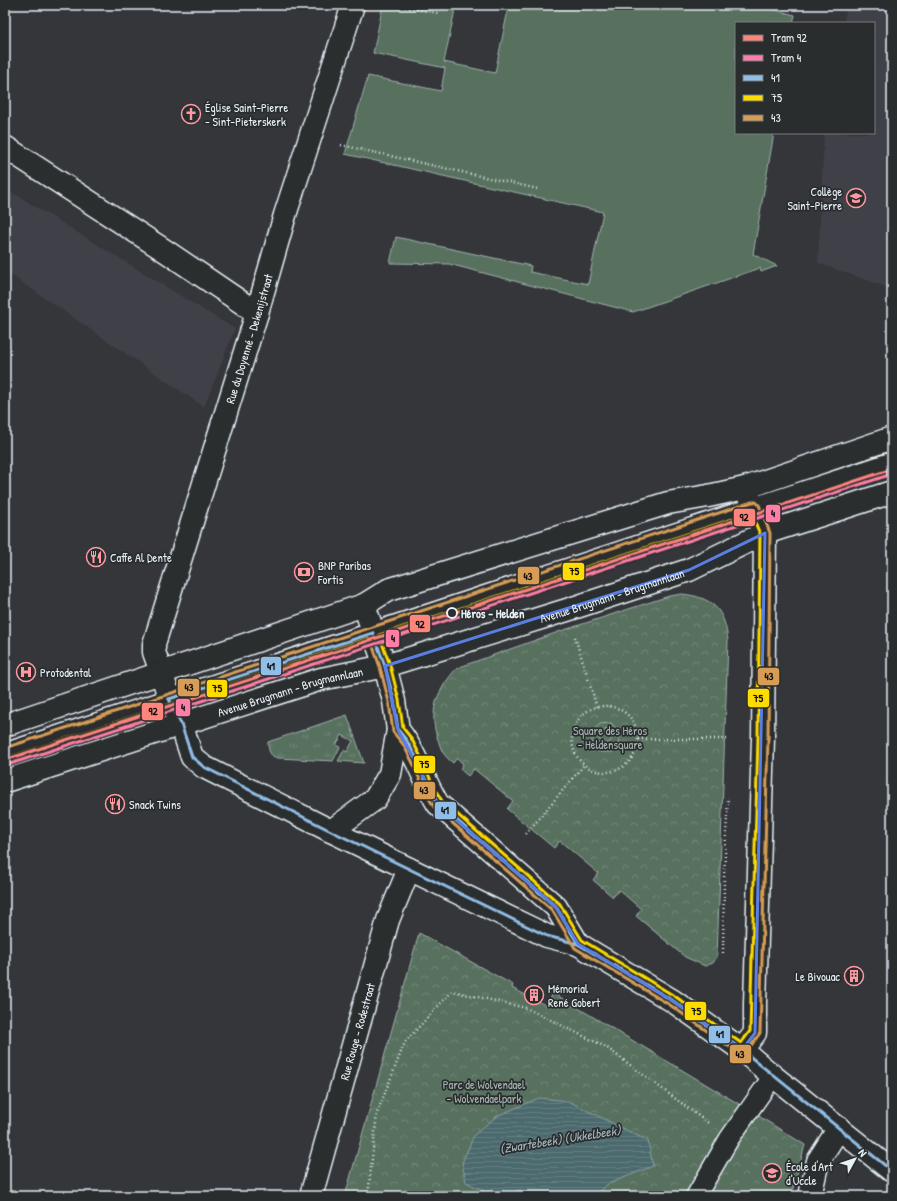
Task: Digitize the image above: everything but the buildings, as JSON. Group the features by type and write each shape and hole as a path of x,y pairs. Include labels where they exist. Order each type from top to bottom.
{"main road":[{"name":"Rue du Doyenné - Dekenijstraat","path":"353,5 285,215 257,313 154,644 154,652 169,699 181,724 192,757 204,767 331,832 547,936 578,944"},
{"path":"5,147 168,252 257,313"},
{"path":"5,725 364,605 388,590 668,503 708,496 749,498 892,438"},
{"name":"Avenue Brugmann - Brugmannlaan","path":"5,781 321,679 385,666 567,610 689,570 765,534 892,492"},
{"path":"742,1050 756,1033 755,1004 763,738 765,534 749,498"},
{"path":"331,832 375,799 390,774 398,730 394,701 385,666 364,605"},
{"path":"398,730 407,741 419,763 428,788 438,804 556,906 578,944 673,1001 742,1050 892,1171"},
{"name":"Rue Rouge - Rodestraat","path":"311,1196 388,920 409,869"},
{"path":"810,1196 818,1162 838,1128"}],"lane":[{"path":"5,753 373,632 749,498 892,462"},
{"path":"696,1196 729,1139 773,1076"}],"path":[{"path":"393,5 438,13"},
{"path":"341,145 538,189"},
{"path":"574,633 597,707"},
{"path":"597,707 609,707 620,710 630,717 636,727 638,739 636,750 632,759 624,766 614,771 604,772 593,770 584,765 577,757 573,748 574,727 580,718 588,711 597,707"},
{"path":"638,739 729,739"},
{"path":"526,834 584,765"},
{"path":"722,952 728,797"},
{"path":"368,1196 377,1113 405,1042 452,991 526,1008 606,1047 729,1139"}],"highlighted area":[{"path":"765,533 755,1033 742,1050 673,1001 578,944 556,907 438,804 398,730 385,666 689,570"}],"shaded area":[{"name":"Collège Saint-Pierre","path":"848,5 892,5 892,289 818,263 824,134 875,134 875,22 843,22"},
{"path":"5,188 235,329 204,407 5,271"}],"green space":[{"path":"383,5 456,5 444,62 495,73 509,5 755,5 795,15 793,22 735,22 735,134 774,134 753,254 777,266 761,272 760,268 633,312 449,264 390,263 396,237 531,266 530,272 588,284 603,212 345,154 368,76 441,91 445,68 373,53"},
{"name":"Square des Héros - Heldensquare","path":"682,594 702,598 716,607 724,621 728,641 717,957 713,963 705,966 685,957 636,916 641,909 619,890 613,897 593,880 598,873 560,841 554,848 507,809 513,801 474,769 468,776 460,769 463,764 457,758 453,763 449,760 442,752 437,737 434,717 440,691 457,668 561,631 669,596"},
{"path":"347,715 364,763 338,761 344,750 347,752 353,741 342,735 336,745 340,747 333,761 278,758 270,753 268,742"},
{"path":"611,723 619,731 620,743 612,752 600,752 592,744 592,732 600,724","holes":["606,729 614,737 606,746 598,738"]},
{"name":"Parc de Wolvendael - Wolvendaelpark","path":"419,933 513,985 512,988 547,1006 553,993 805,1145 791,1196 345,1196"}],"water":[{"name":"(Zwartebeek) (Ukkelbeek)","path":"539,1098 568,1101 648,1141 653,1166 608,1184 593,1196 529,1196 520,1190 502,1196 493,1196 466,1182 462,1163 474,1135 497,1116"}],"tram line":[{"name":"92","path":"5,760 892,469"},
{"name":"4","path":"7,765 892,474"}],"transit line":[{"name":"43","path":"5,748 752,502 756,502 759,505 770,533 768,738 760,1033 745,1054 740,1054 670,1005 575,948 552,910 434,807 424,790 414,765 403,744 393,732 389,702 380,667 370,638"},
{"name":"75","path":"751,513 760,534 758,738 750,1031 741,1043 676,997 582,940 560,904 442,801 433,786 423,761 411,738 403,728 399,700 390,665 379,635 751,513"},
{"name":"41","path":"373,633 385,666 394,701 398,730 407,741 419,763 428,788 438,804 556,907 578,944 582,946"},
{"name":"41","path":"169,699 373,633"},
{"name":"75","path":"7,758 370,638"},
{"name":"41","path":"169,699 181,724 192,757 204,767 331,831 547,936 578,944 673,1001 742,1050 892,1171"}],"place":[{"name":"Église Saint-Pierre - Sint-Pieterskerk","path":"191,114"},
{"name":"Collège Saint-Pierre","path":"856,198"},
{"name":"Caffe Al Dente","path":"96,557"},
{"name":"BNP Paribas Fortis","path":"304,572"},
{"name":"Héros - Helden","path":"452,613"},
{"name":"Protodental","path":"26,672"},
{"name":"Snack Twins","path":"115,804"},
{"name":"Le Bivouac","path":"854,976"},
{"name":"Mémorial René Gobert","path":"534,995"},
{"name":"École d'Art d'Uccle","path":"772,1173"}]}
